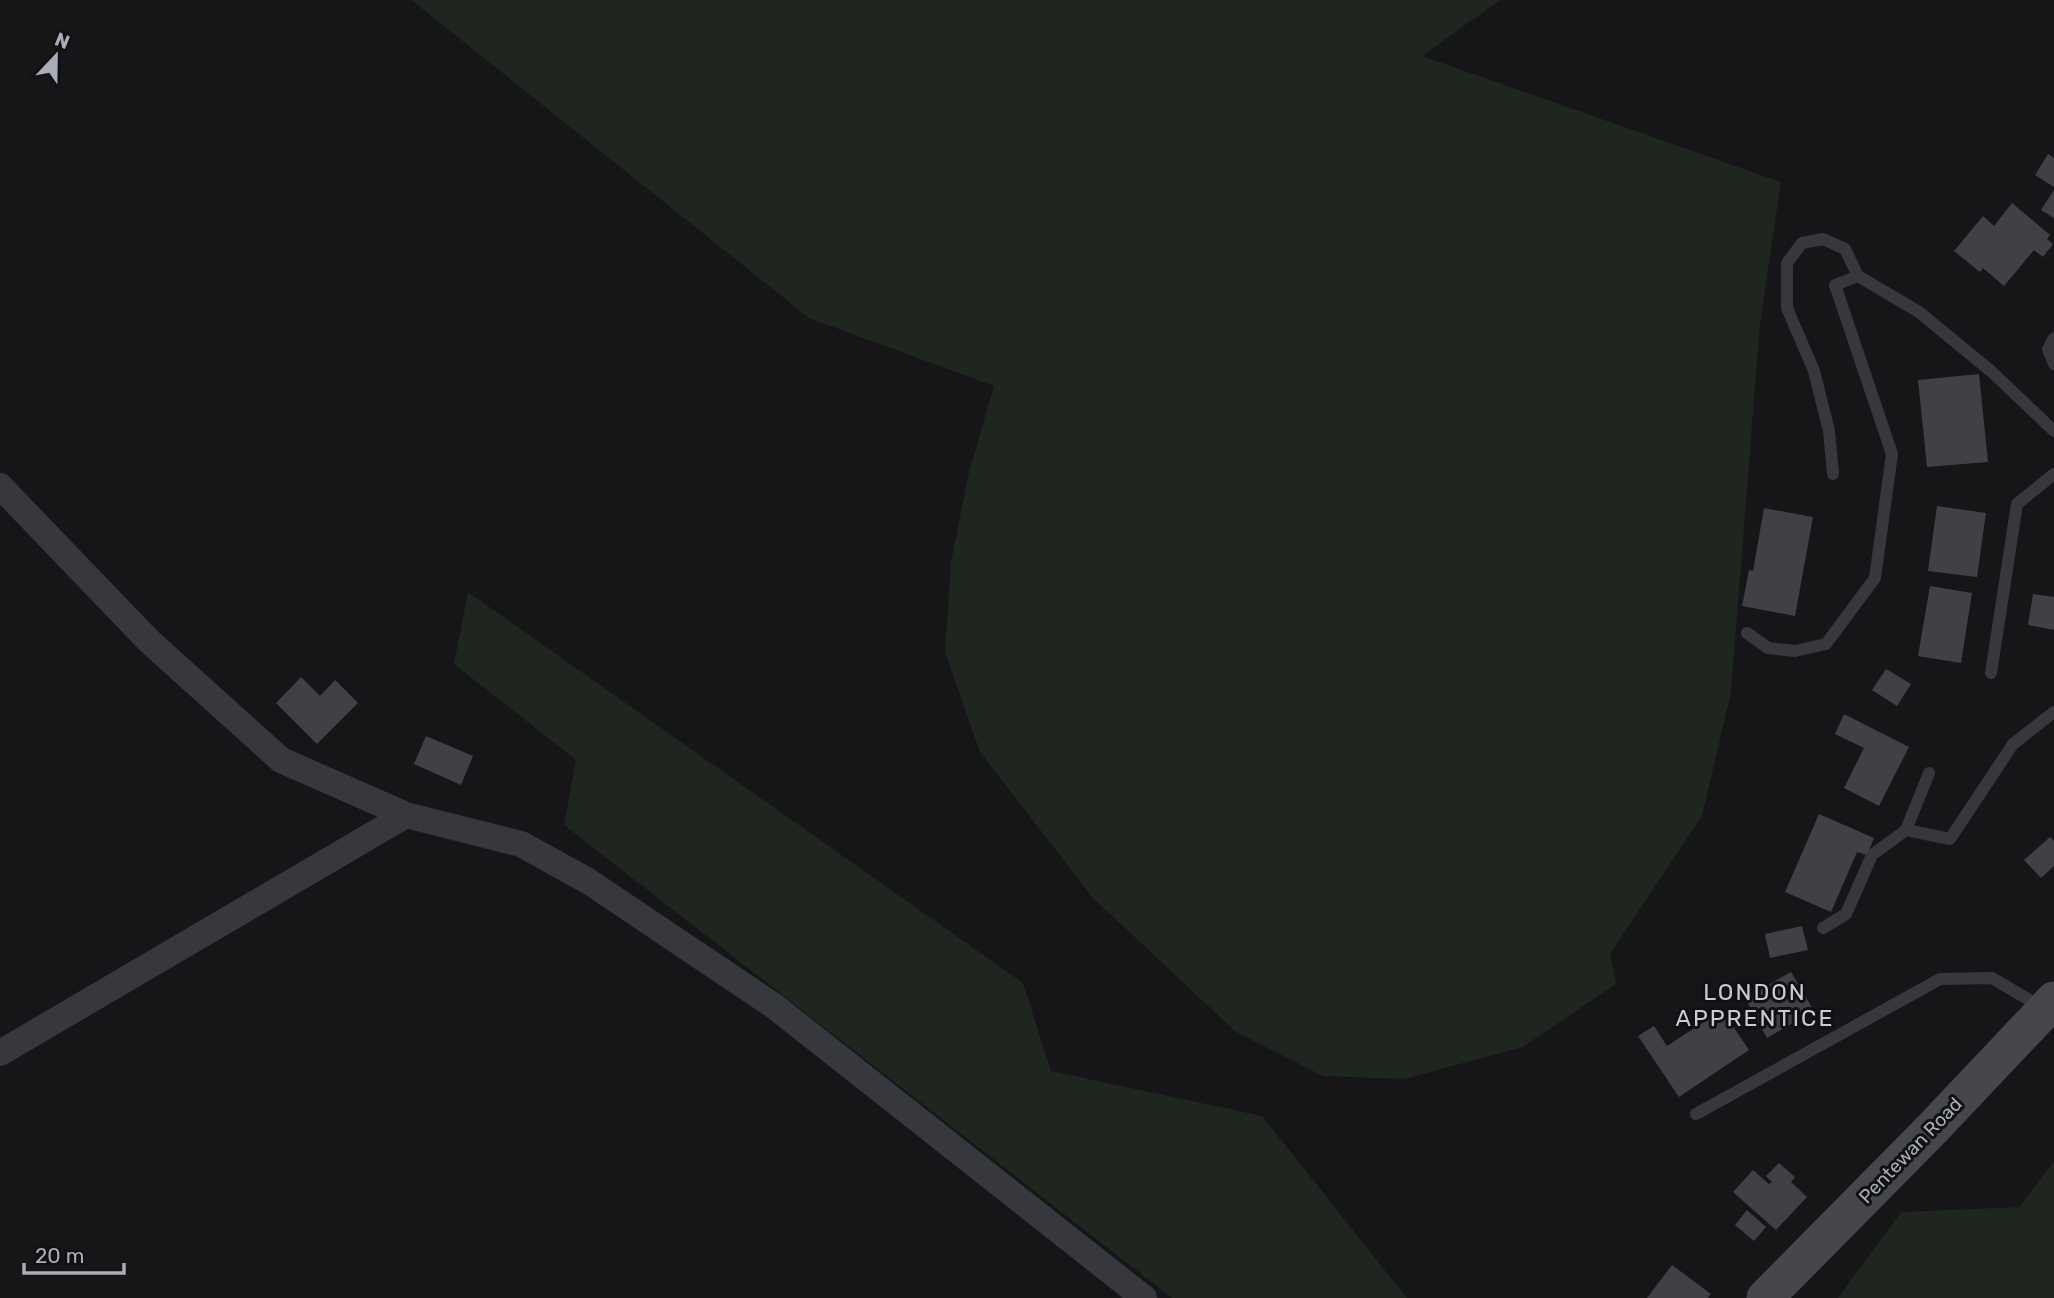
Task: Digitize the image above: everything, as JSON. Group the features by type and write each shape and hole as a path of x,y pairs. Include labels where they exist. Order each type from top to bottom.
{"main road":[{"name":"Pentewan Road","path":"1765,1298 2050,1005"}],"street":[{"path":"0,486 149,641 281,760 406,815 521,844 588,881 774,1006 1144,1298"},
{"path":"0,1053 406,815"}],"lane":[{"path":"1833,474 1829,431 1814,371 1787,308 1787,263 1802,243 1823,239 1845,249 1858,276 1919,312 1992,372 2054,430"},
{"path":"1747,634 1768,648 1795,652 1826,644 1875,578 1892,454 1835,285 1858,276"},
{"path":"2054,338 2048,349 2054,364"},
{"path":"1991,673 2017,504 2054,474"},
{"path":"1906,830 1950,839 2012,744 2054,712"},
{"path":"1824,928 1846,914 1872,855 1906,830 1929,773"},
{"path":"1696,1114 1940,979 1992,978 2050,1005"}],"shaded area":[{"path":"411,0 1500,0 1422,56 1781,182 1760,323 1731,692 1702,816 1610,954 1616,984 1523,1047 1404,1079 1323,1076 1236,1032 1093,898 980,752 945,652 951,563 968,476 994,386 809,318"},
{"path":"468,592 1023,983 1051,1071 1262,1116 1407,1298 1172,1298 564,825 576,760 454,664"},
{"path":"2054,1161 2054,1298 1838,1298 1901,1212 2019,1207"}],"building":[{"path":"2048,154 2054,158 2054,187 2035,175"},
{"path":"2054,190 2054,218 2041,210"},
{"path":"2012,203 2050,235 2047,239 2053,244 2043,257 2034,250 2004,286 1983,268 1980,272 1954,251 1983,216 1994,226"},
{"path":"1979,374 1988,462 1927,467 1918,380"},
{"path":"1937,506 1986,513 1977,577 1928,571"},
{"path":"1764,508 1813,517 1795,616 1742,606 1749,570 1753,571"},
{"path":"1930,586 1972,593 1961,663 1918,656"},
{"path":"2033,594 2054,597 2054,630 2028,625"},
{"path":"1886,669 1911,684 1897,706 1872,690"},
{"path":"301,677 320,696 335,680 358,703 317,744 276,703"},
{"path":"1844,714 1909,747 1879,806 1844,788 1864,748 1835,734"},
{"path":"426,736 473,756 461,785 414,764"},
{"path":"1819,814 1874,838 1867,855 1857,852 1831,912 1785,892"},
{"path":"2050,837 2054,841 2054,866 2041,878 2024,860"},
{"path":"1802,926 1808,950 1770,958 1765,934"},
{"path":"1791,972 1814,1011 1767,1038 1745,998"},
{"path":"1722,1010 1749,1050 1679,1097 1638,1036 1654,1026 1667,1046"},
{"path":"1779,1163 1795,1177 1791,1182 1807,1197 1776,1230 1733,1192 1753,1170 1769,1184 1772,1182 1766,1176"},
{"path":"1747,1210 1766,1227 1754,1241 1735,1225"},
{"path":"1672,1265 1711,1294 1708,1298 1647,1298"}],"district":[{"name":"LONDON APPRENTICE","path":"1755,1005"}]}
